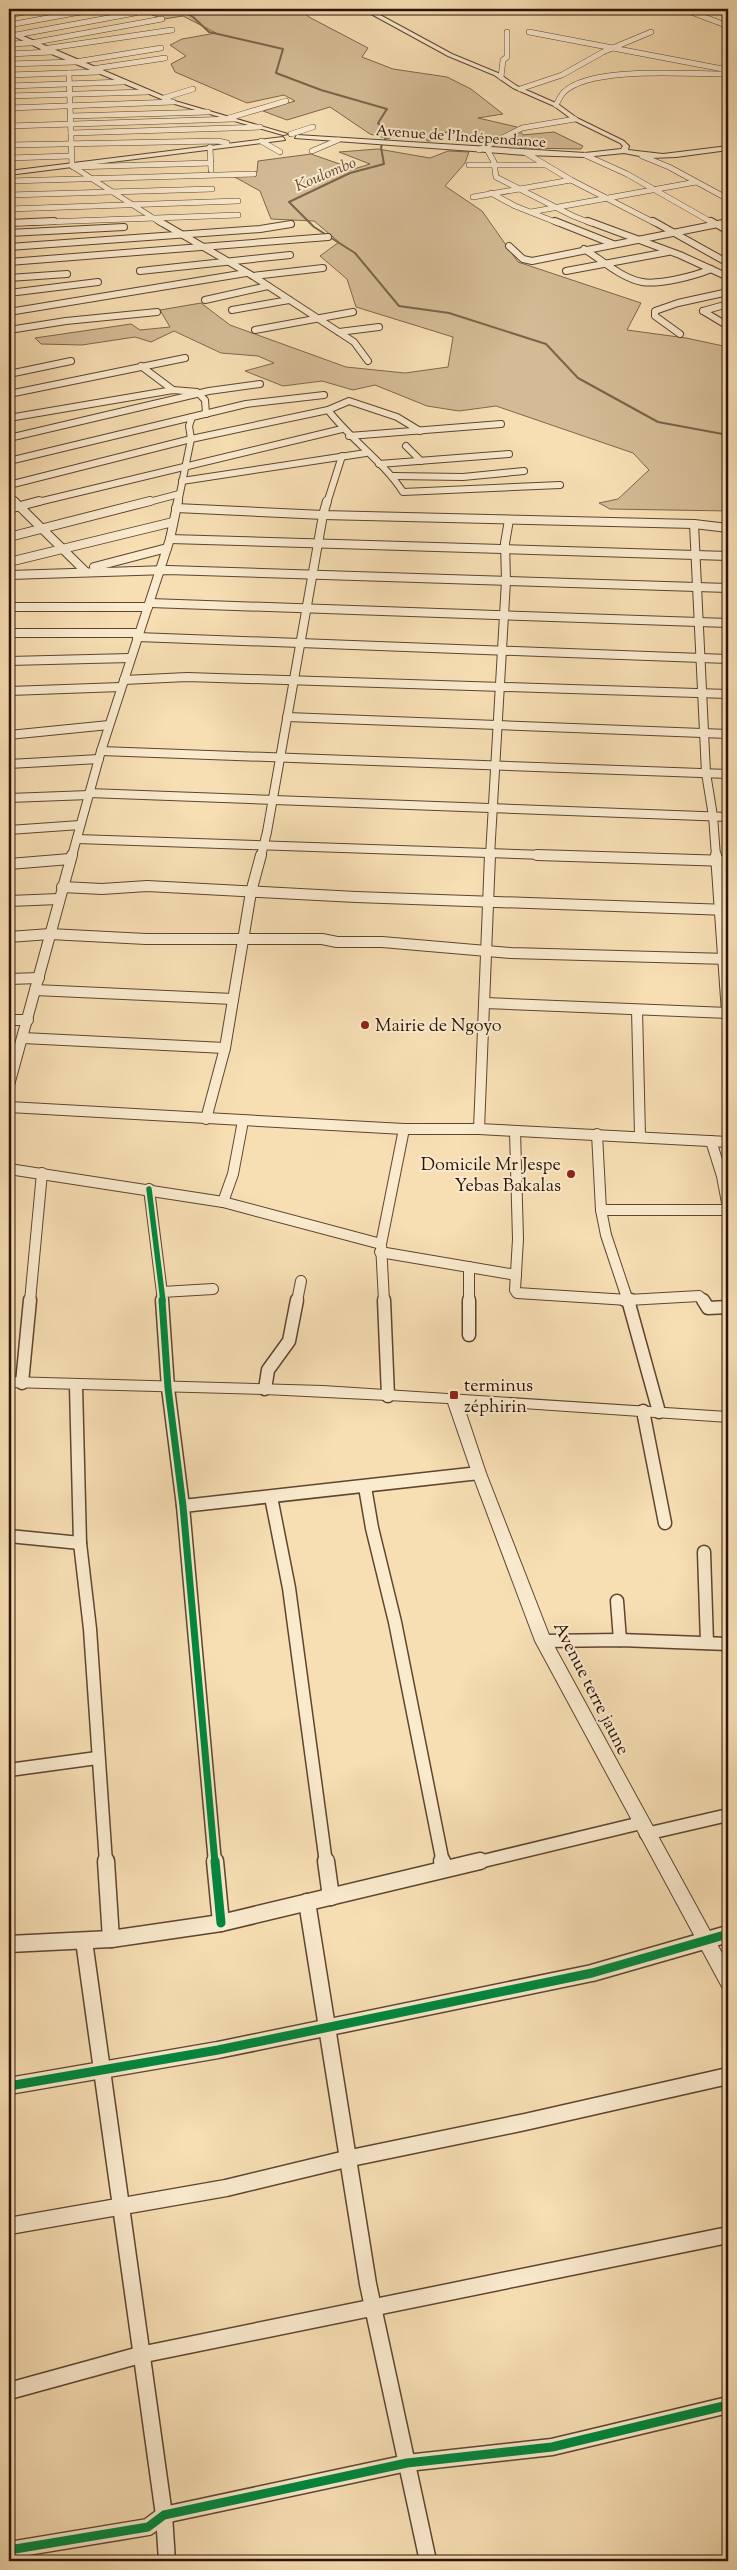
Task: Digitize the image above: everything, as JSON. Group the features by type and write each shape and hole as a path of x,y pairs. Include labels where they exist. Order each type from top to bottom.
{"street":[{"path":"9,15 40,9 103,30"},
{"path":"9,25 97,9"},
{"path":"365,9 450,55 480,66 520,89 556,105 575,119 622,142 626,146 624,151 642,156 728,199"},
{"path":"683,9 728,26"},
{"path":"11,33 134,13"},
{"path":"9,44 31,43 162,19"},
{"path":"44,49 172,30"},
{"path":"501,77 503,60 507,57 507,32"},
{"path":"529,32 728,70"},
{"path":"520,89 562,75 614,48 651,32"},
{"path":"11,33 65,58 173,102 232,118 287,136 313,127"},
{"path":"65,58 145,45"},
{"path":"9,64 75,62 161,48"},
{"path":"9,54 51,52"},
{"path":"92,69 166,58"},
{"path":"9,75 98,72"},
{"path":"69,73 72,106 70,133 71,162 90,179 268,286 354,342 368,361"},
{"path":"556,105 560,94 569,88 611,77 648,73 728,74"},
{"path":"9,86 123,82"},
{"path":"164,98 193,89"},
{"path":"9,96 148,92"},
{"path":"9,126 232,118 286,101"},
{"path":"9,108 173,102"},
{"path":"71,116 208,112"},
{"path":"479,150 522,128 575,119"},
{"path":"70,133 260,127"},
{"name":"Avenue de l'Indépendance","path":"9,171 287,136 526,153 585,155 624,151"},
{"name":"Avenue de l'Indépendance","path":"71,162 262,141 287,136"},
{"path":"312,151 338,140"},
{"path":"9,145 218,141 227,143"},
{"path":"262,141 280,152"},
{"path":"210,147 212,189 223,202 245,220"},
{"path":"642,156 661,157 728,148"},
{"path":"488,151 494,164 496,177 516,189 556,208 670,252 728,277"},
{"path":"526,153 571,180 610,198 728,263"},
{"path":"585,155 728,231"},
{"path":"9,158 71,162 211,163"},
{"path":"469,165 547,165"},
{"path":"9,181 254,174"},
{"path":"473,197 571,180"},
{"path":"531,212 696,182"},
{"path":"9,195 212,189"},
{"path":"491,193 498,199 613,244"},
{"path":"9,209 238,201"},
{"path":"9,223 238,215"},
{"path":"509,246 527,261 728,222"},
{"path":"252,224 276,242 295,260"},
{"path":"9,247 260,229 291,224"},
{"path":"148,226 166,225"},
{"path":"9,232 129,227"},
{"path":"9,228 16,232"},
{"path":"9,262 328,237"},
{"path":"584,249 605,264 643,282 692,276 710,269"},
{"path":"566,271 670,252"},
{"path":"140,270 290,255"},
{"path":"301,265 306,270"},
{"path":"19,300 323,268"},
{"path":"9,278 68,274"},
{"path":"9,312 19,300 98,282"},
{"path":"205,300 268,286"},
{"path":"680,334 655,316 655,311 678,303 728,292"},
{"path":"19,300 37,325"},
{"path":"232,310 289,300"},
{"path":"728,304 703,311 728,326"},
{"path":"9,330 37,325 157,312"},
{"path":"255,330 353,312"},
{"path":"338,332 379,327"},
{"path":"9,394 185,358"},
{"path":"9,374 71,360"},
{"path":"141,366 173,390"},
{"path":"9,438 200,394 260,384"},
{"path":"9,418 173,390 193,391 200,394 204,400 206,414"},
{"path":"9,461 246,404 324,395"},
{"path":"9,485 191,439 328,410 349,401 397,417 420,431"},
{"path":"328,410 342,429 393,476 402,491 407,493 560,485"},
{"path":"9,1085 28,1020 62,887 100,755 170,538 191,439 189,426 192,417"},
{"path":"349,436 501,424"},
{"path":"9,510 185,465 342,429"},
{"path":"406,446 421,461"},
{"path":"182,481 279,468 366,453"},
{"path":"379,464 509,454"},
{"path":"206,1119 224,1048 251,892 264,845 323,515 336,473 343,461 342,456"},
{"path":"393,476 463,476 524,471"},
{"path":"9,537 179,494"},
{"path":"9,497 85,570"},
{"path":"176,508 323,515 694,524 728,528"},
{"path":"480,1129 487,951 487,901 506,581 505,550 509,520"},
{"path":"9,562 174,522"},
{"path":"485,1003 727,1013 724,910 715,860 713,816 706,774 694,524"},
{"path":"170,538 728,556"},
{"path":"85,570 167,548"},
{"path":"9,575 85,570 161,570 728,588"},
{"path":"9,607 149,605 306,608 728,622"},
{"path":"9,633 138,635 728,659"},
{"path":"9,661 130,658"},
{"path":"9,691 122,684 187,677 728,694"},
{"path":"287,717 728,734"},
{"path":"9,735 109,725"},
{"path":"9,764 100,755 495,765 728,774"},
{"path":"9,798 89,794 728,817"},
{"path":"9,830 80,825"},
{"path":"77,839 728,861"},
{"path":"9,864 70,859"},
{"path":"62,887 102,889 147,886 251,892 724,910"},
{"path":"9,901 59,899"},
{"path":"9,937 50,934 146,939 322,939 339,943 380,942 487,951 725,958"},
{"path":"9,979 39,978"},
{"path":"35,990 233,1000"},
{"path":"637,1010 640,1136"},
{"path":"9,1020 28,1020"},
{"path":"23,1038 224,1048"},
{"path":"9,1107 404,1129 516,1130 728,1142"},
{"path":"223,1202 233,1174 244,1121"},
{"path":"388,1396 380,1248 404,1129"},
{"path":"516,1130 518,1239 515,1290 522,1294 628,1300 699,1296 704,1299 708,1308 728,1307"},
{"path":"597,1134 601,1210 606,1235 628,1300 659,1412"},
{"path":"601,1210 728,1209 722,1176 711,1141"},
{"path":"9,1169 149,1189 223,1202 380,1248 516,1276"},
{"path":"42,1174 15,1383 76,1386 265,1389 454,1398 728,1417"},
{"path":"149,1189 162,1292 168,1388 182,1506 221,1923"},
{"path":"469,1267 469,1335"},
{"path":"265,1389 268,1370 289,1341 301,1281"},
{"path":"162,1292 213,1289"},
{"path":"76,1386 80,1542 90,1629 97,1758 111,1939"},
{"name":"Avenue terre jaune","path":"454,1398 479,1473 543,1641 643,1828 728,1981"},
{"path":"643,1411 665,1524"},
{"path":"182,1506 479,1473"},
{"path":"365,1487 372,1528 395,1622 444,1869"},
{"path":"271,1497 289,1588 331,1897"},
{"path":"9,1536 80,1542"},
{"path":"704,1552 708,1643"},
{"path":"617,1601 620,1640"},
{"path":"543,1641 620,1640 728,1644"},
{"path":"9,1770 97,1758"},
{"path":"9,1944 111,1939 221,1923 444,1869 643,1828 728,1815"},
{"path":"307,1902 346,2159 374,2309 428,2561"},
{"path":"9,2086 104,2071 592,1973 728,1934"},
{"path":"84,1941 104,2071 140,2355 164,2515 168,2561"},
{"path":"9,2226 121,2208 226,2188 346,2159 525,2122 728,2076"},
{"path":"9,2391 140,2355 374,2309 728,2235"},
{"path":"9,2550 148,2527 164,2515 406,2463 552,2447 728,2405"}],"shaded area":[{"path":"134,9 300,9 309,17 368,48 362,57 393,69 447,77 471,89 503,114 478,118 517,127 523,135 554,132 583,146 581,149 527,148 465,139 464,134 446,132 440,140 427,141 420,131 401,131 389,139 370,134 330,107 287,120 263,111 295,101 284,95 247,103 175,72 171,64 186,56 170,45 182,39 216,33 183,16 164,19"},
{"path":"378,149 430,158 448,151 469,152 465,163 445,186 482,211 518,262 641,303 627,330 686,338 728,347 728,511 610,509 599,503 618,499 649,470 633,453 496,406 459,411 427,406 375,385 353,390 322,381 283,386 245,371 274,363 258,356 221,353 174,331 151,342 135,337 82,345 41,344 35,338 131,324 140,330 170,327 160,310 201,303 230,325 346,367 405,373 448,367 453,337 356,307 347,279 320,256 339,242 314,221 271,219 260,191 231,175 257,172 258,161 311,154 354,169 370,164 339,152"}],"waterway":[{"name":"Koulombo","path":"179,9 193,17 209,32 283,49 276,73 321,90 387,109 378,123 388,134 381,147 384,164 350,173 289,202 314,227 355,253 399,306 449,313 546,344 578,378 658,422 728,435"}],"cycle path":[{"path":"149,1189 162,1292 168,1388 183,1506 221,1923"},
{"path":"9,2086 218,2050 592,1973 728,1934"},
{"path":"9,2550 148,2527 164,2515 407,2463 552,2447 728,2405"}],"place":[{"name":"Mairie de Ngoyo","path":"365,1025"},
{"name":"Domicile Mr Jespe Yebas Bakalas","path":"571,1174"},
{"name":"terminus zéphirin","path":"454,1395"}]}
